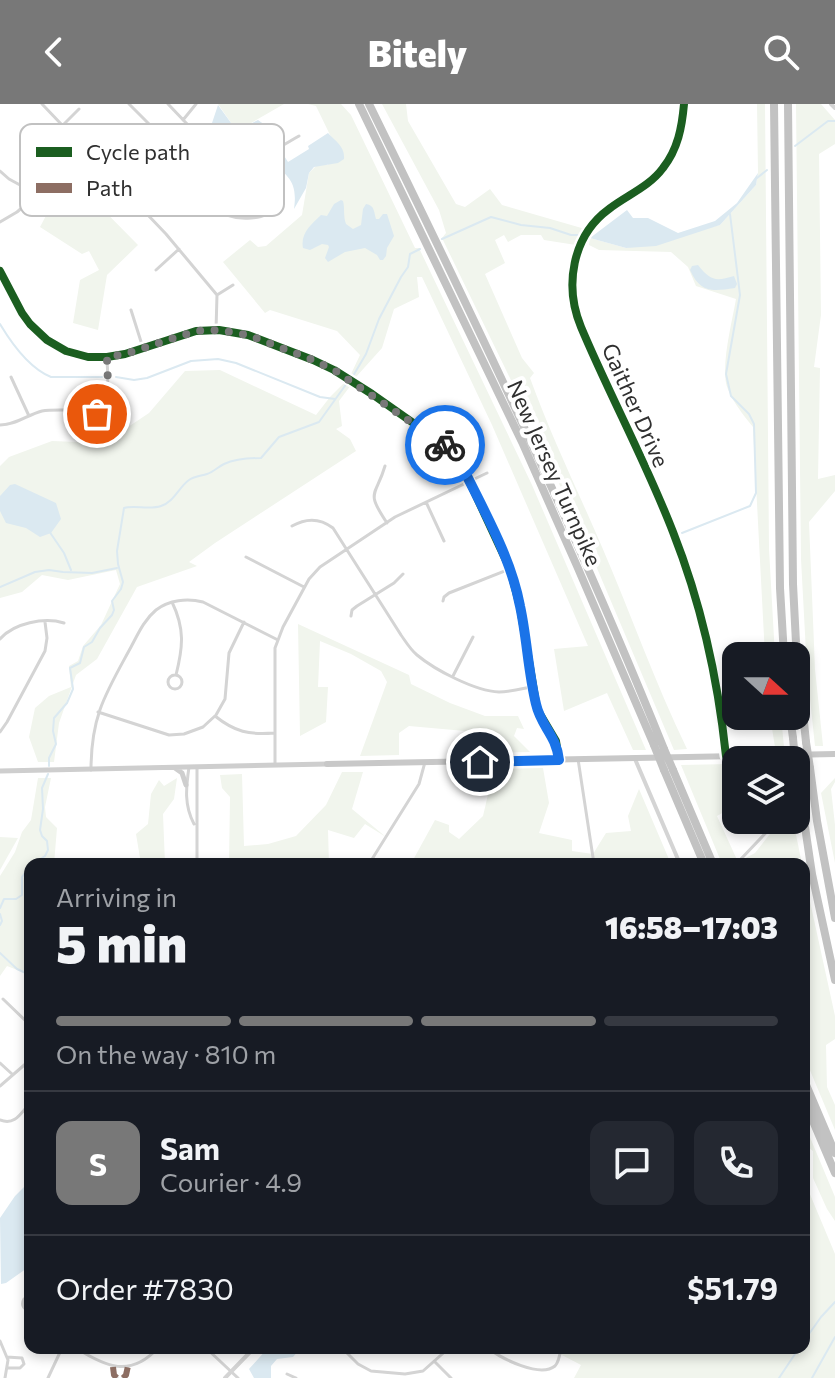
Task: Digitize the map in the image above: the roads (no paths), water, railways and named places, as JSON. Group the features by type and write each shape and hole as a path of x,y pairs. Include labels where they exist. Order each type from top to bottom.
{"highway":[{"path":"353,104 408,209"},
{"name":"New Jersey Turnpike","path":"359,104 540,481 654,745 710,858"},
{"name":"New Jersey Turnpike","path":"371,104 559,502 664,749 702,858"},
{"path":"774,104 783,642"},
{"path":"788,104 793,584 806,742 835,918"},
{"path":"806,834 810,858"},
{"path":"810,860 835,980"},
{"path":"810,1094 835,1153"},
{"path":"810,1114 835,1173"}],"main road":[{"path":"810,756 835,754"},
{"path":"0,771 722,756"},
{"path":"174,767 182,773 186,785"}],"street":[{"path":"42,104 61,124"},
{"path":"129,104 149,124"},
{"path":"168,104 187,124"},
{"path":"183,120 196,104"},
{"name":"Gaither Drive","path":"684,104 678,139 662,169 643,187 606,211 585,238 574,263 572,292 581,327 660,502 686,568 720,708 725,746"},
{"path":"63,124 79,109"},
{"path":"284,145 299,136"},
{"path":"0,171 20,185"},
{"path":"0,222 20,210"},
{"path":"148,216 217,295 216,330"},
{"path":"232,216 261,216"},
{"path":"156,270 179,249"},
{"path":"0,272 22,313 41,335 66,351 88,357 107,357 189,332 216,330 248,335 334,370 440,441 456,457 510,569 520,607 537,709 556,741 559,760"},
{"path":"217,295 233,285"},
{"path":"131,310 143,348"},
{"path":"0,425 12,424 49,410 95,406 107,391 107,357"},
{"path":"11,377 29,416"},
{"path":"95,406 100,419"},
{"path":"385,466 373,494 387,523"},
{"path":"275,765 274,664 277,640 315,570 387,523 487,473"},
{"path":"426,502 444,541"},
{"path":"292,526 308,520 323,521 333,528 411,648 428,662 478,687 497,692 533,687"},
{"path":"246,557 304,587"},
{"path":"443,601 449,593 510,569"},
{"path":"351,616 354,608 403,574"},
{"path":"91,770 91,741 98,712 144,624 158,609 186,599 203,602 277,640"},
{"path":"172,602 182,638 176,675"},
{"path":"0,732 47,646 45,622"},
{"path":"98,712 174,735 194,731 207,724 226,695 227,661 244,622"},
{"path":"0,639 17,626 64,623"},
{"path":"453,676 473,637"},
{"path":"215,716 240,731 275,733"},
{"path":"578,759 593,858"},
{"path":"635,759 677,858"},
{"path":"373,858 419,784 425,762"},
{"path":"193,767 186,785 186,802 196,827"},
{"path":"193,767 197,858"},
{"path":"742,858 765,834"},
{"path":"3,999 24,1019"},
{"path":"0,1063 12,1074"},
{"path":"0,1086 24,1065"},
{"path":"0,1120 14,1120 24,1109"},
{"path":"0,1341 7,1357 5,1378"},
{"path":"48,1378 59,1354"},
{"path":"86,1354 113,1367 128,1366 151,1354"},
{"path":"212,1354 238,1378"},
{"path":"225,1378 248,1354"},
{"path":"348,1354 370,1373 396,1374 423,1371 443,1354"},
{"path":"498,1354 528,1373 540,1375 556,1366 559,1354"},
{"path":"7,1357 19,1357 24,1362 21,1368 7,1368"},
{"path":"435,1362 451,1378"},
{"path":"123,1378 128,1366"},
{"path":"113,1367 117,1378"},
{"path":"287,1374 296,1378"}],"waterway":[{"path":"795,146 828,121 835,121"},
{"path":"757,178 767,170"},
{"path":"682,533 750,506 756,493 754,424 749,414 731,396 726,374 740,295 730,214"},
{"path":"442,239 491,217 581,235"},
{"path":"353,376 366,354 379,319 408,267 410,254 420,249"},
{"path":"0,324 22,355 43,373 51,377 102,377"},
{"path":"116,377 134,380 147,378 191,361 218,359 236,363 320,397 335,399"},
{"path":"49,766 49,758 56,744 54,718 67,703 73,689 70,668 80,663 84,647 92,642 112,615 112,601 121,589 123,582 117,551 124,508 161,506 191,479 233,461 261,458 279,437 319,422 347,383"},
{"path":"49,531 71,570"},
{"path":"0,587 35,572 92,573 117,568"},
{"path":"42,858 48,850 47,841 40,830 42,788 48,774"},
{"path":"0,908 4,899 16,899 22,895 24,874"},
{"path":"0,914 0,925"},
{"path":"0,953 24,972"},
{"path":"810,1333 835,1302"},
{"path":"812,1378 835,1337"},
{"path":"779,1378 795,1354"}]}
